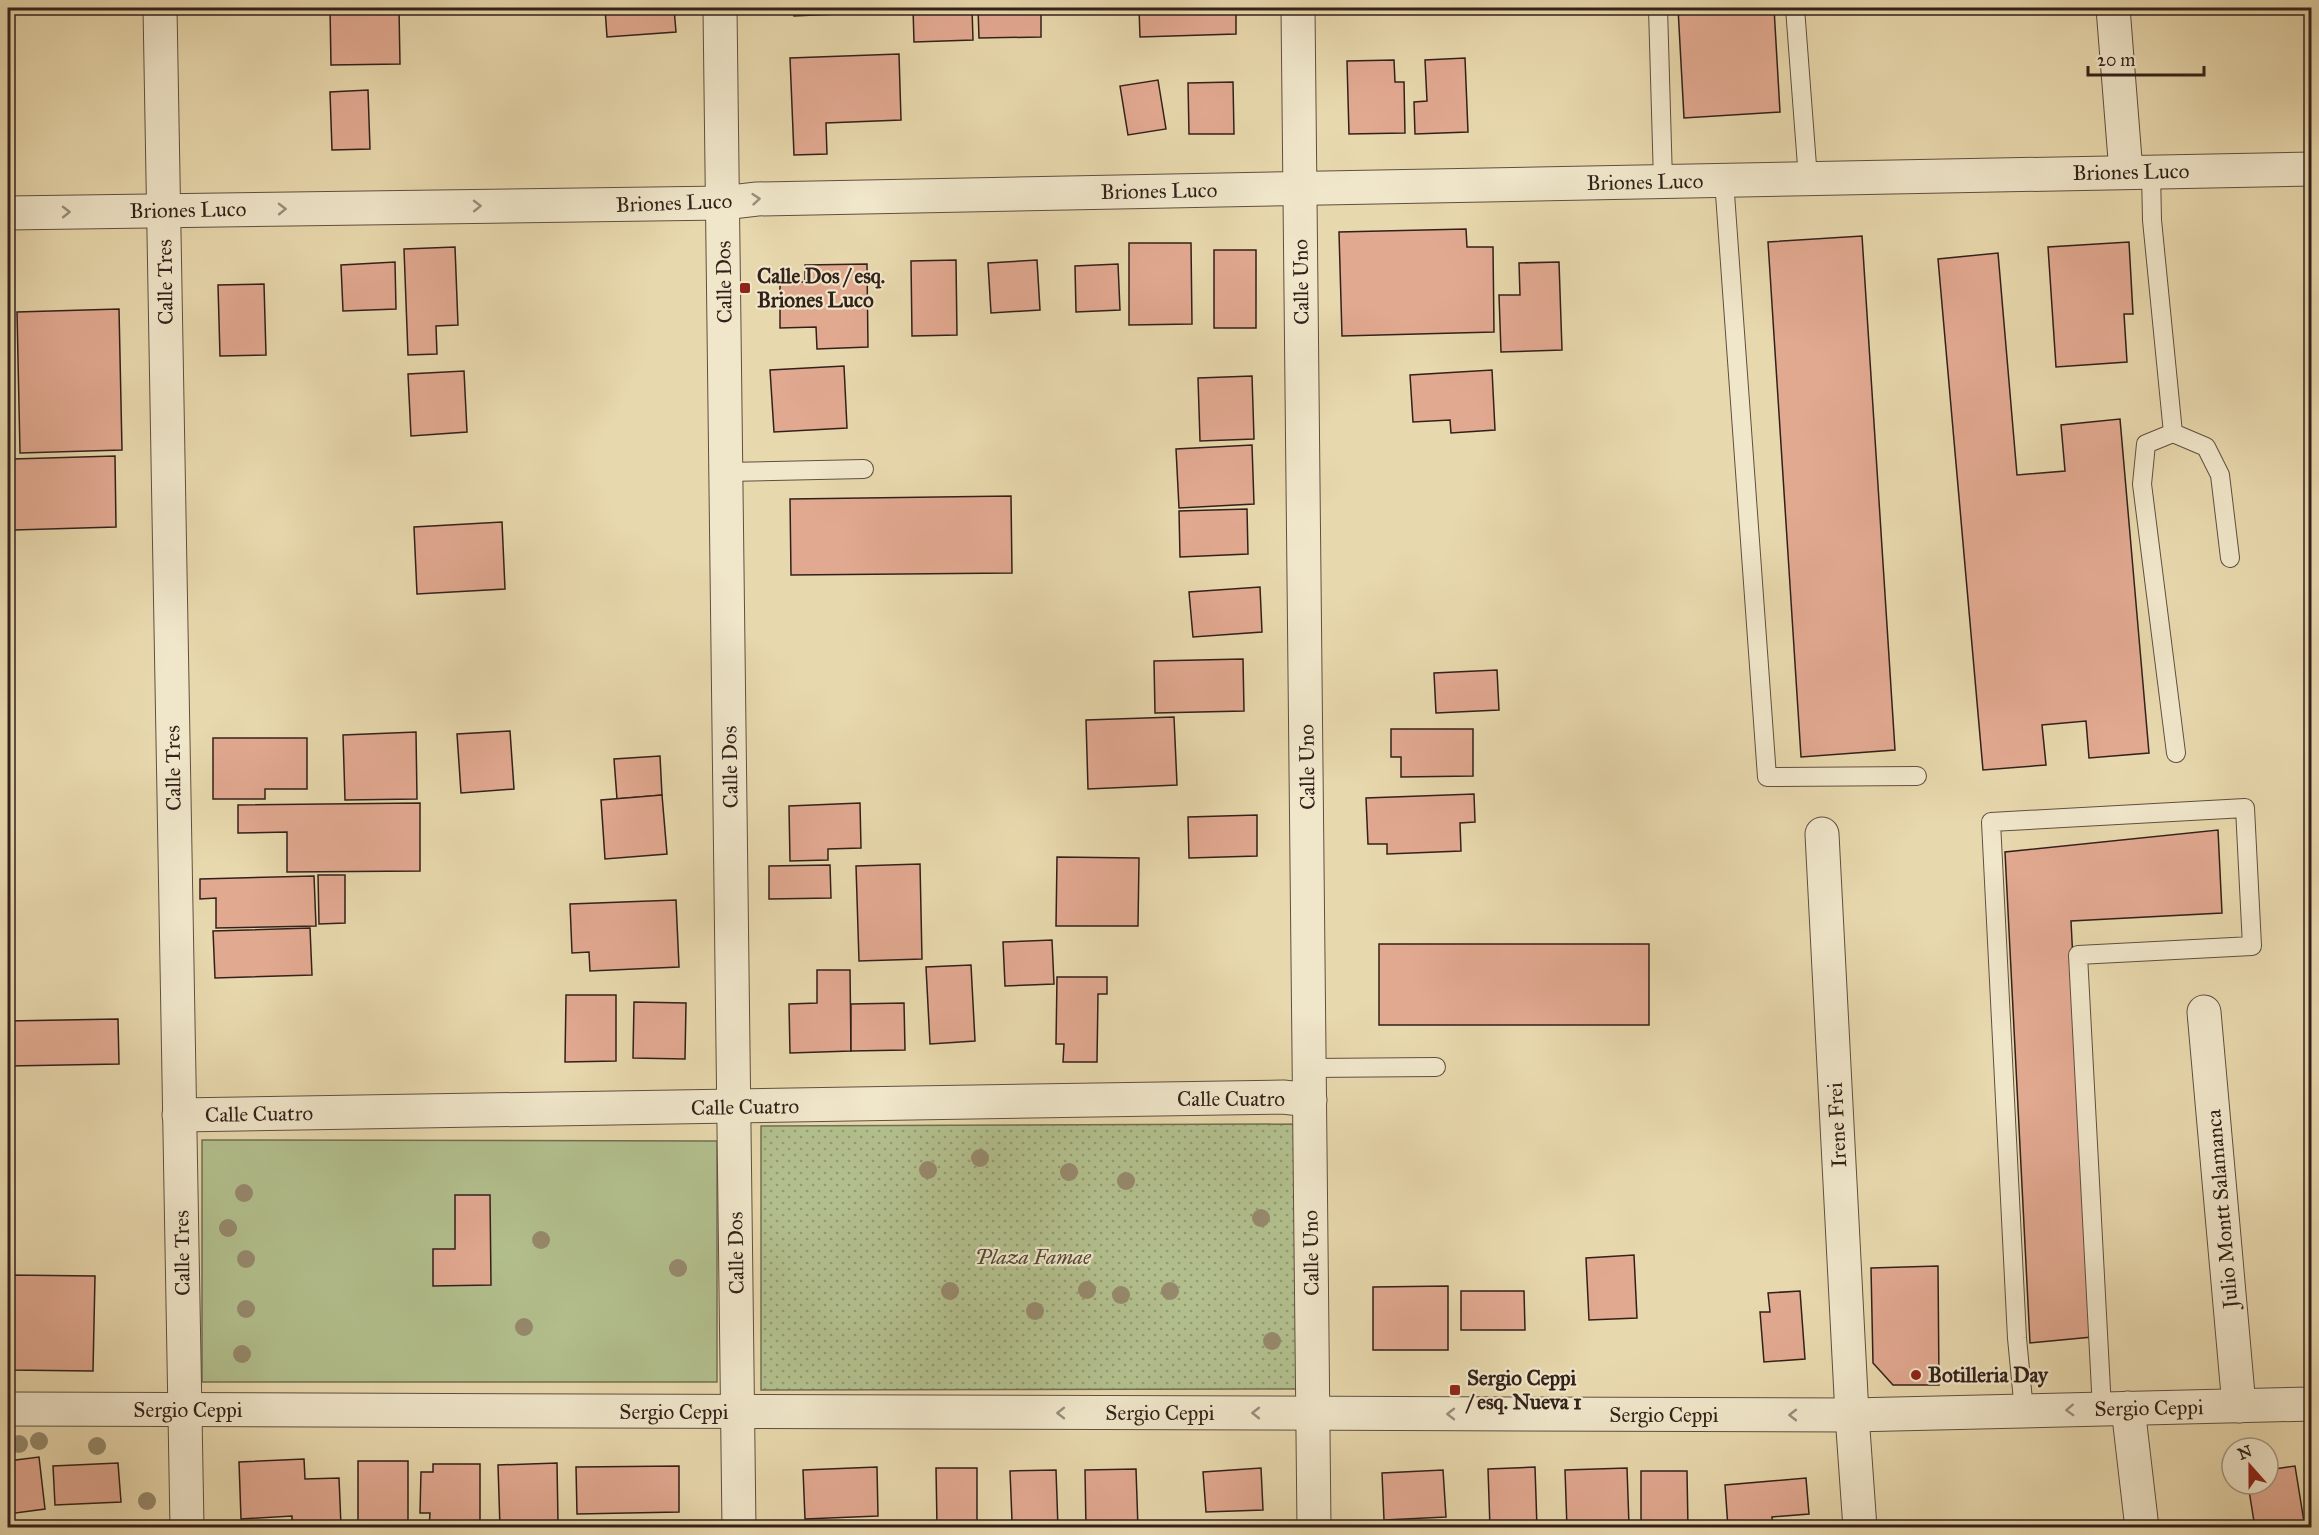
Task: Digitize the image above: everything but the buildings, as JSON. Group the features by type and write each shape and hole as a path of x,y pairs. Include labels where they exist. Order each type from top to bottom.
{"street":[{"name":"Calle Tres","path":"160,8 187,1527"},
{"name":"Calle Dos","path":"720,8 739,1527"},
{"name":"Calle Uno","path":"1298,8 1314,1527"},
{"path":"2113,8 2138,172"},
{"name":"Briones Luco","path":"8,213 723,203 757,199 2312,169"},
{"name":"Irene Frei","path":"1822,834 1852,1415 1860,1527"},
{"name":"Julio Montt Salamanca","path":"2204,1012 2239,1406"},
{"name":"Calle Cuatro","path":"180,1115 1283,1097 1310,1084"},
{"name":"Sergio Ceppi","path":"8,1409 1852,1415 2312,1404"},
{"path":"2115,1408 2142,1527"}],"lane":[{"path":"1658,8 1663,181"},
{"path":"1795,8 1808,179"},
{"path":"2138,172 2152,220 2173,433"},
{"path":"1724,180 1767,777 1917,776"},
{"path":"2176,753 2142,484 2146,444 2173,433 2206,447 2220,475 2230,558"},
{"path":"726,471 864,469"},
{"path":"2024,1411 2018,1338 1991,822 2245,808 2252,946 2078,955 2115,1408"},
{"path":"1310,1084 1437,1067"}],"green space":[{"name":"Plaza Famae","path":"1306,1124 1306,1389 761,1390 761,1126"},
{"path":"202,1140 717,1141 717,1382 202,1382"}],"place":[{"name":"Calle Dos / esq. Briones Luco","path":"745,288"},
{"name":"Botilleria Day","path":"1916,1375"},
{"name":"Sergio Ceppi / esq. Nueva 1","path":"1455,1390"}]}
